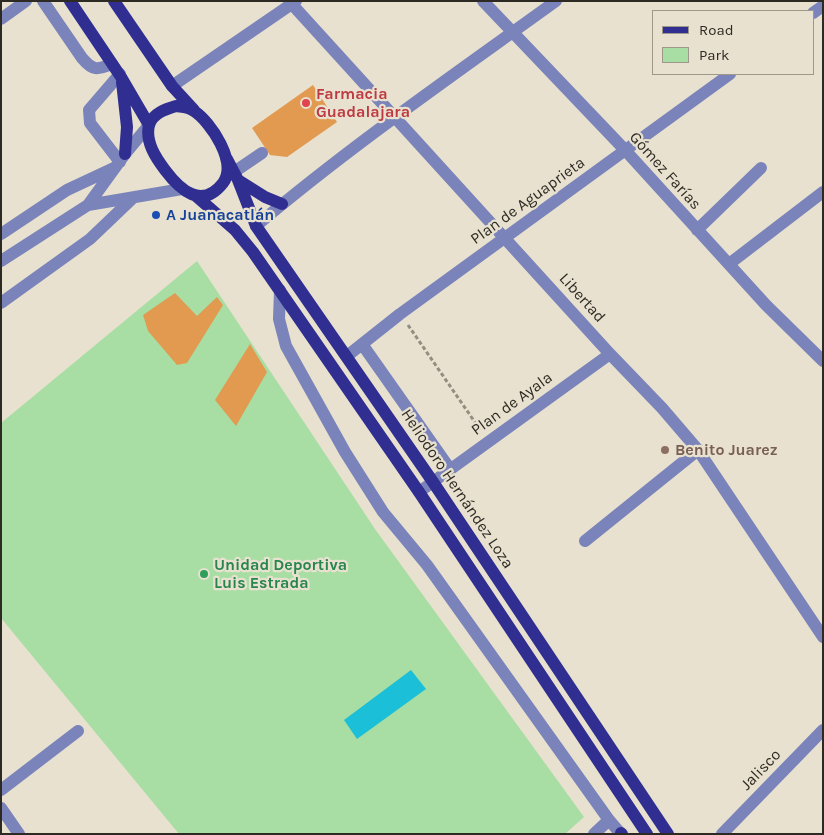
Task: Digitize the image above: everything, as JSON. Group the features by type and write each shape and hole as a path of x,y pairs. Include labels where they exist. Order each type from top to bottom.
{"main road":[{"path":"70,1 118,72 149,125 150,144 156,158 177,186 196,196 208,194 223,183 227,176 227,159 223,149 210,126 172,86 114,1"},
{"path":"118,72 126,127 120,161"},
{"path":"149,125 154,117 163,110 176,106 194,110"},
{"name":"Heliodoro Hernández Loza","path":"227,159 236,176 256,226 433,482 668,834"},
{"path":"236,176 265,197 282,204"},
{"name":"Heliodoro Hernández Loza","path":"196,196 235,230 280,290 419,492 647,834"}],"street":[{"path":"1,19 26,1"},
{"path":"43,1 89,67 118,72 89,110 90,123 120,161"},
{"name":"Gómez Farías","path":"484,1 625,150 766,305 823,362"},
{"path":"256,226 394,118 556,1"},
{"path":"172,86 292,2"},
{"name":"Libertad","path":"292,2 394,118 506,238 610,354 662,408 698,450 823,637"},
{"name":"Plan de Aguaprieta","path":"347,356 400,314 729,75"},
{"path":"1,261 88,205 149,125"},
{"path":"236,176 262,153"},
{"path":"1,234 67,190 120,161"},
{"path":"697,230 761,168"},
{"path":"88,205 182,189"},
{"path":"729,264 823,192"},
{"path":"1,303 90,239 134,197"},
{"path":"280,290 279,319 286,346 350,460 383,512 427,565 609,820 621,834"},
{"path":"362,344 450,469"},
{"name":"Plan de Ayala","path":"419,492 610,354"},
{"path":"585,541 698,450"},
{"name":"Jalisco","path":"722,834 823,730"},
{"path":"1,790 78,731"},
{"path":"1,808 19,834"},
{"path":"594,834 609,820"}],"path":[{"path":"400,314 488,441"}],"green space":[{"name":"Unidad Deportiva Luis Estrada","path":"197,261 375,529 584,817 565,834 179,834 1,618 1,423"}],"water":[{"path":"411,670 426,689 357,739 344,720"}],"building":[{"name":"Farmacia Guadalajara","path":"313,85 337,122 287,157 270,155 252,128"},
{"path":"175,293 197,316 217,297 223,305 187,363 177,365 148,331 143,315"},
{"path":"250,344 267,372 236,426 215,400"}],"place":[{"name":"Farmacia Guadalajara","path":"306,103"},
{"name":"A Juanacatlán","path":"156,215"},
{"name":"Benito Juarez","path":"665,450"},
{"name":"Unidad Deportiva Luis Estrada","path":"204,574"}]}
